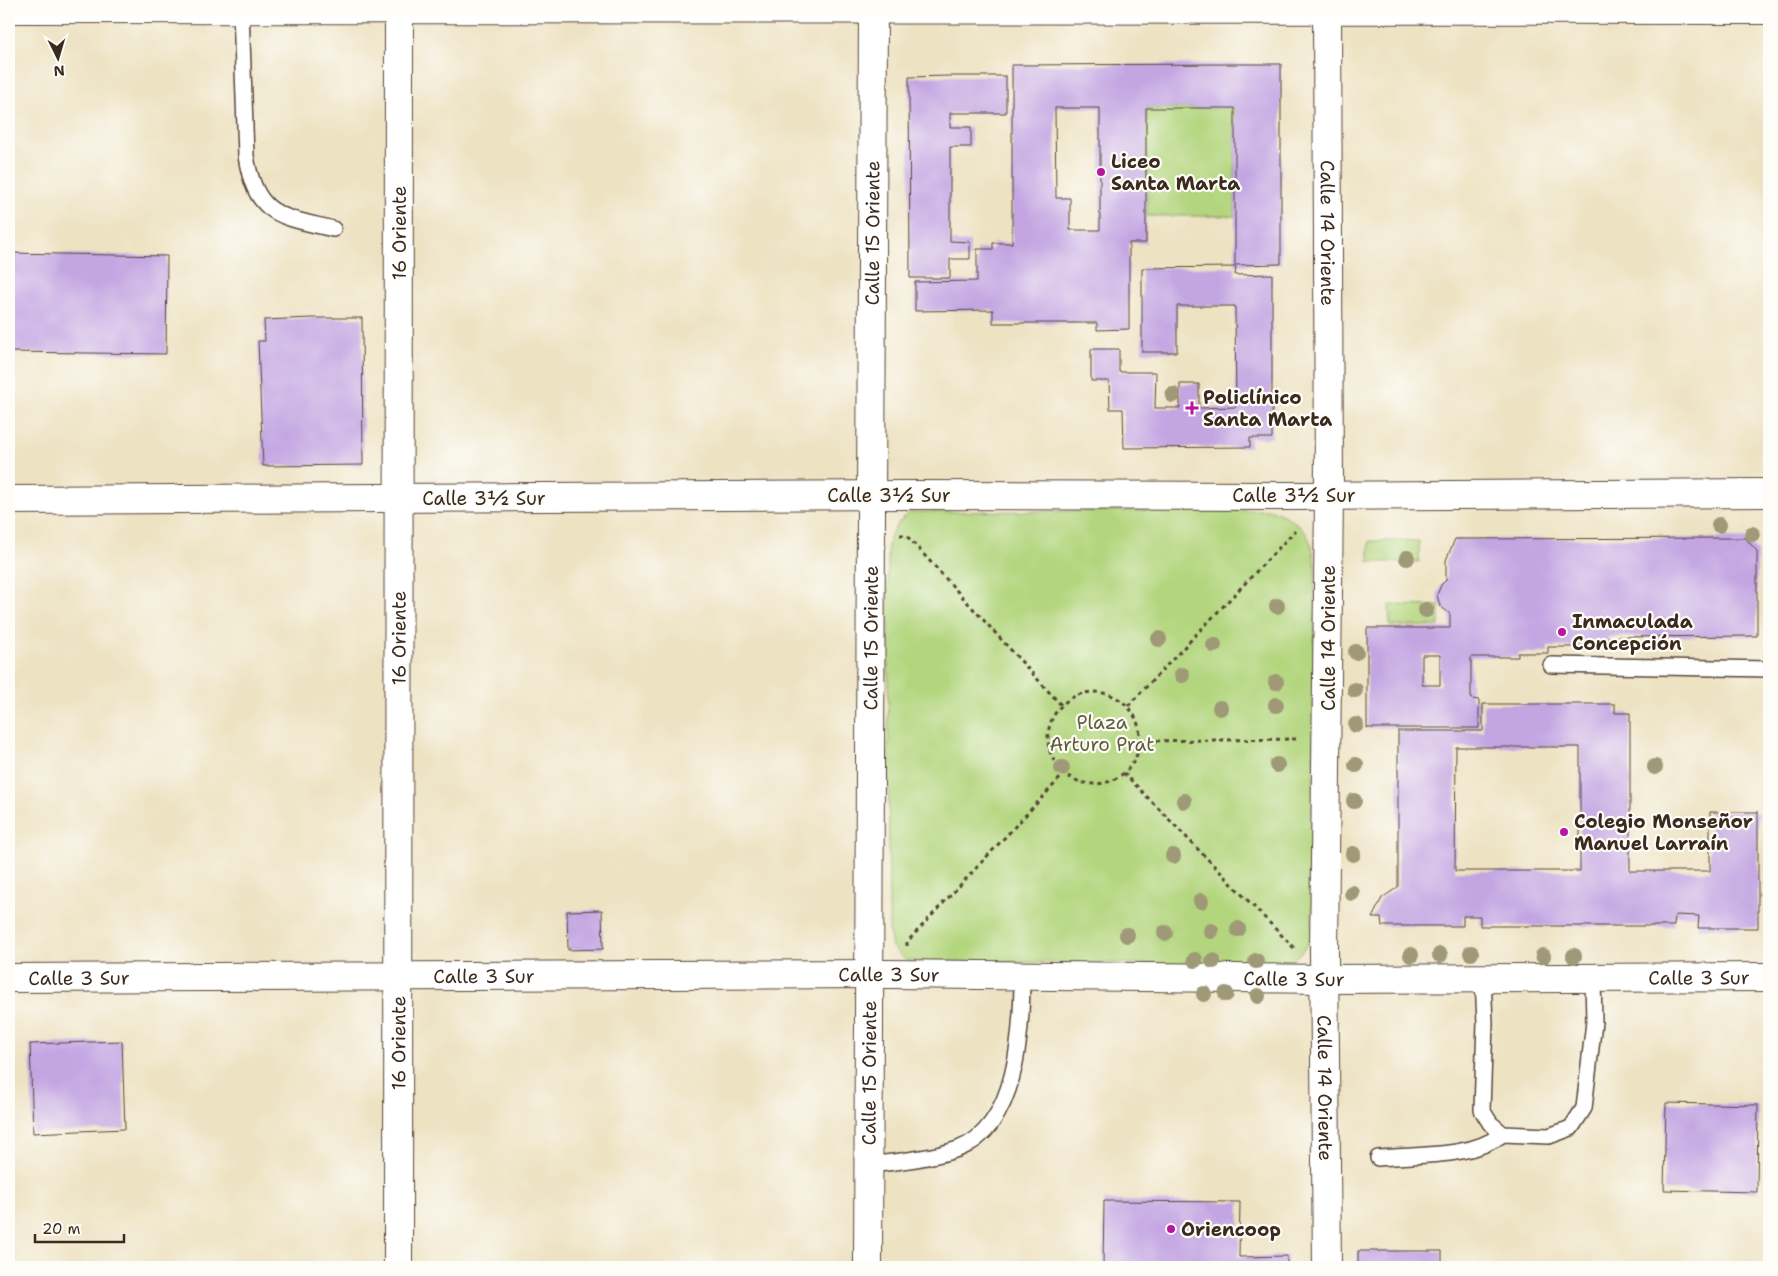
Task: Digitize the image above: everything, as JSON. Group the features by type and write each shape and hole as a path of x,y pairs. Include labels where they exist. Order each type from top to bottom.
{"street":[{"path":"9,9 1769,10"},
{"name":"16 Oriente","path":"398,1267 399,9"},
{"name":"Calle 15 Oriente","path":"868,1267 873,10"},
{"name":"Calle 14 Oriente","path":"1327,10 1329,495 1325,979 1327,1267"},
{"name":"Calle 3½ Sur","path":"9,500 871,495 1769,493"},
{"name":"Calle 3 Sur","path":"9,978 869,975 1325,979 1769,977"}],"lane":[{"path":"241,10 246,156 250,177 264,203 279,216 332,229"},
{"path":"1551,665 1769,669"},
{"path":"868,1165 959,1148 984,1134 1009,1091 1022,1019 1022,976"},
{"path":"1484,978 1485,1023 1482,1110 1490,1123 1503,1134"},
{"path":"1378,1158 1450,1152 1473,1148 1491,1142 1503,1134 1549,1136 1563,1133 1571,1128 1584,1108 1594,1022 1593,978"}],"path":[{"path":"1128,706 1295,531"},
{"path":"872,535 906,535 1061,705"},
{"path":"1094,691 1113,695 1128,706 1136,716 1140,741 1138,753 1124,773 1110,781 1094,784 1079,781 1064,774 1053,759 1048,742 1050,722 1061,705 1076,694 1094,691"},
{"path":"1140,741 1327,738"},
{"path":"1124,773 1296,950"},
{"path":"908,975 907,942 1064,774"}],"green space":[{"path":"1147,108 1235,108 1235,216 1147,216"},
{"name":"Plaza Arturo Prat","path":"1272,510 1291,519 1303,530 1311,545 1315,565 1312,937 1305,947 1297,956 1287,962 1275,965 906,961 892,947 889,930 888,545 893,531 899,523 910,512"},
{"path":"1369,541 1419,541 1419,562 1369,562"},
{"path":"1389,605 1439,606 1439,626 1390,626"}],"building":[{"path":"1281,64 1281,264 1235,265 1235,108 1146,108 1146,243 1129,243 1129,329 1097,330 1097,323 993,323 993,310 915,311 915,282 977,281 977,249 993,249 993,243 1012,243 1012,65","holes":["1055,108 1100,108 1100,230 1070,230 1070,198 1056,198"]},
{"path":"1006,76 1006,113 950,113 950,127 971,127 971,147 950,147 950,241 970,242 970,259 950,259 950,278 910,278 909,77"},
{"path":"9,253 167,256 166,354 9,352"},
{"path":"1236,267 1235,275 1272,274 1272,438 1250,438 1250,447 1124,448 1123,409 1110,409 1109,381 1091,381 1091,349 1119,349 1119,372 1156,372 1155,408 1180,408 1180,384 1199,384 1199,408 1236,407 1235,306 1177,306 1177,352 1142,352 1142,268"},
{"path":"362,318 363,465 263,466 258,341 265,341 264,320"},
{"name":"Inmaculada Concepción","path":"1745,538 1757,551 1757,636 1608,637 1608,647 1548,647 1548,653 1518,653 1518,657 1471,657 1471,699 1479,700 1479,728 1367,728 1367,628 1450,628 1450,614 1440,606 1437,595 1441,585 1446,580 1446,560 1455,539","holes":["1422,655 1440,655 1440,685 1422,685"]},
{"path":"1483,704 1615,704 1615,713 1630,713 1630,871 1710,871 1710,812 1758,812 1758,928 1698,928 1699,916 1675,915 1674,926 1480,926 1480,916 1463,916 1463,926 1382,926 1381,918 1372,918 1382,898 1398,887 1398,731 1483,731","holes":["1456,747 1580,747 1580,871 1455,871"]},
{"path":"602,910 603,949 568,950 567,911"},
{"path":"122,1041 125,1129 33,1133 30,1044"},
{"path":"1666,1103 1758,1105 1757,1192 1664,1190"},
{"name":"Oriencoop","path":"1104,1201 1240,1202 1239,1257 1287,1256 1287,1267 1103,1267"},
{"path":"1358,1251 1442,1251 1442,1267 1358,1267"}],"place":[{"name":"Liceo Santa Marta","path":"1101,172"},
{"name":"Policlínico Santa Marta","path":"1192,408"},
{"name":"Inmaculada Concepción","path":"1562,632"},
{"name":"Colegio Monseñor Manuel Larraín","path":"1564,832"},
{"name":"Oriencoop","path":"1171,1229"}]}
